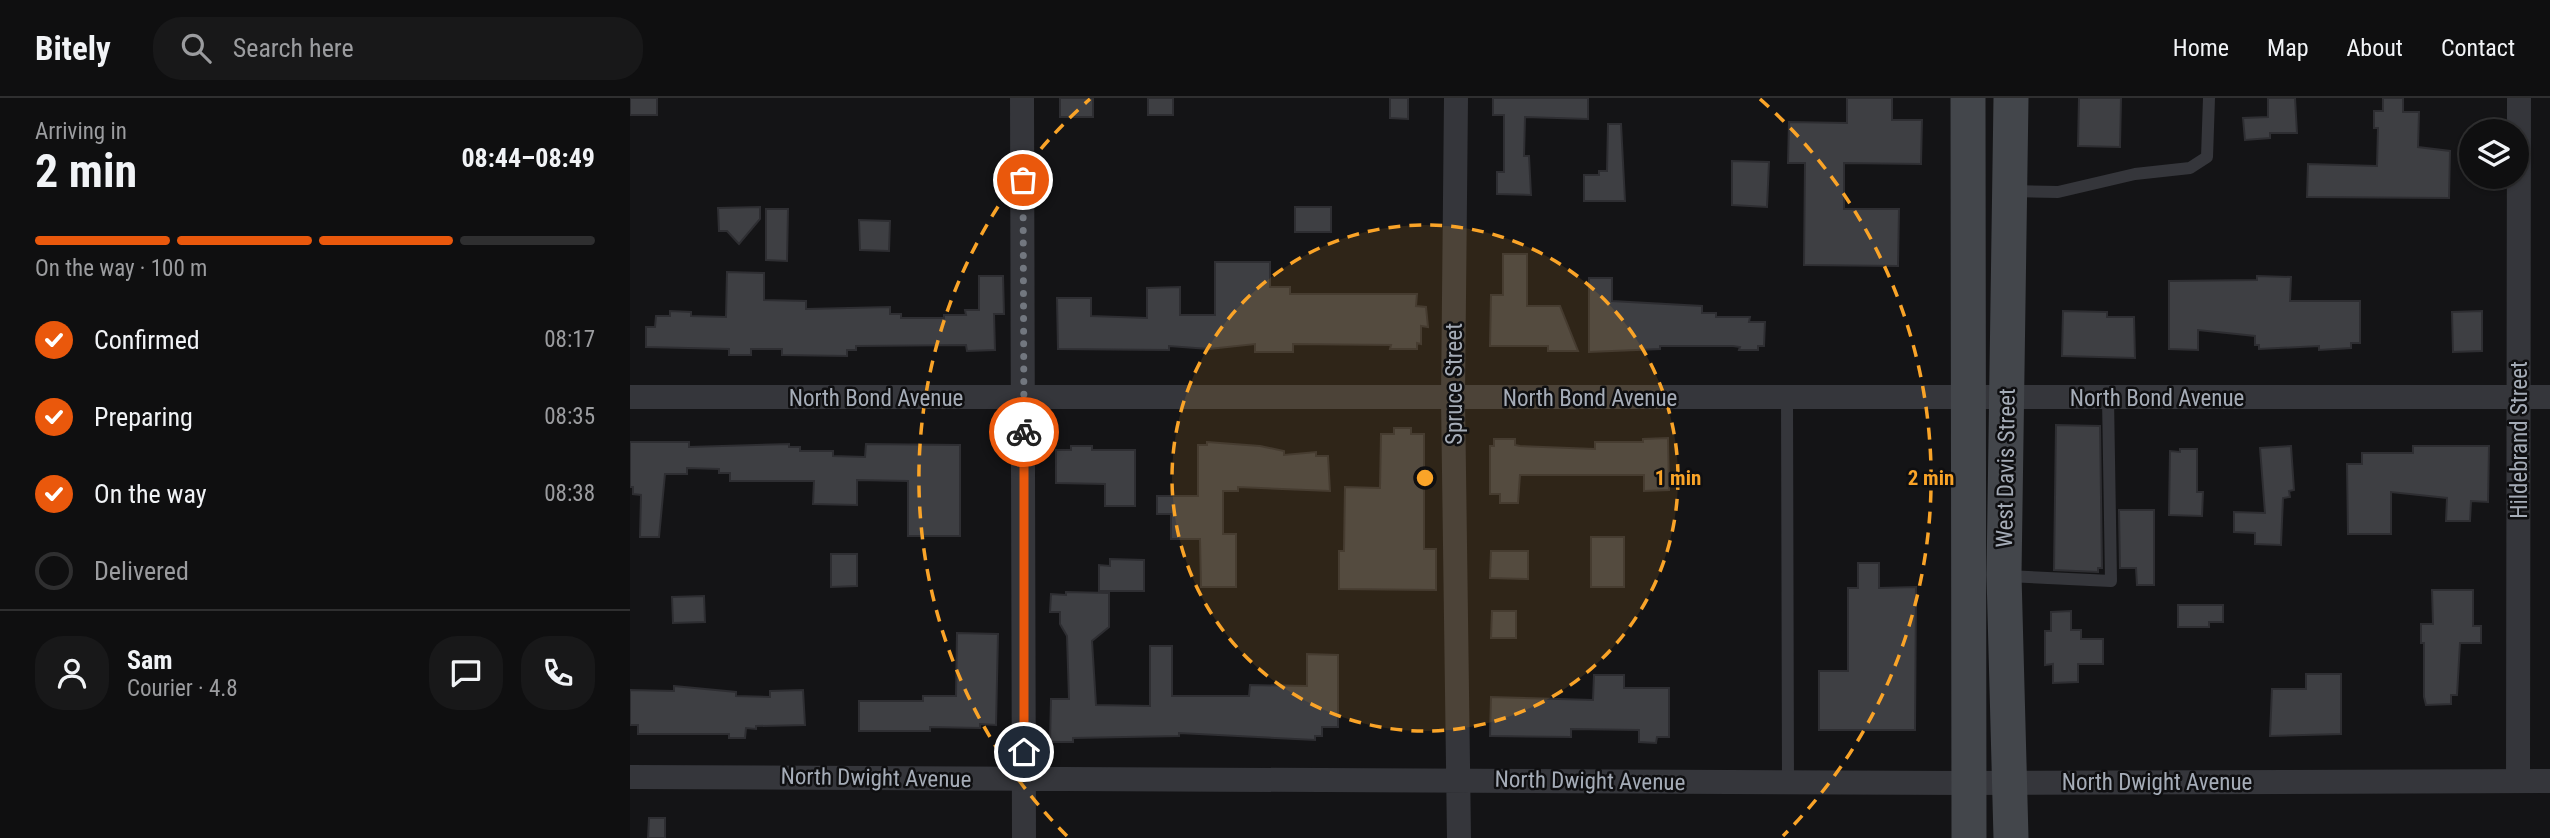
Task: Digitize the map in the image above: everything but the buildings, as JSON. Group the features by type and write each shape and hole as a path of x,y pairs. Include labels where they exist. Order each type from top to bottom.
{"main road":[{"name":"West Davis Street","path":"1968,98 1969,838"},
{"name":"West Davis Street","path":"2011,98 2004,575 2007,782 2011,838"}],"street":[{"path":"1022,98 1024,838"},
{"name":"Spruce Street","path":"1456,98 1453,398 1459,838"},
{"name":"Hildebrand Street","path":"2518,781 2519,98"},
{"name":"North Bond Avenue","path":"630,397 2550,397"},
{"name":"North Dwight Avenue","path":"630,777 1459,779 1788,783 2550,782"}],"lane":[{"path":"2010,191 2058,192 2135,174 2190,168 2207,157 2209,98"},
{"path":"2004,575 2110,581 2108,398"},
{"path":"1787,399 1788,783"}],"way so far":[{"path":"1023,180 1024,432"}],"route":[{"path":"1024,432 1024,752"}]}
